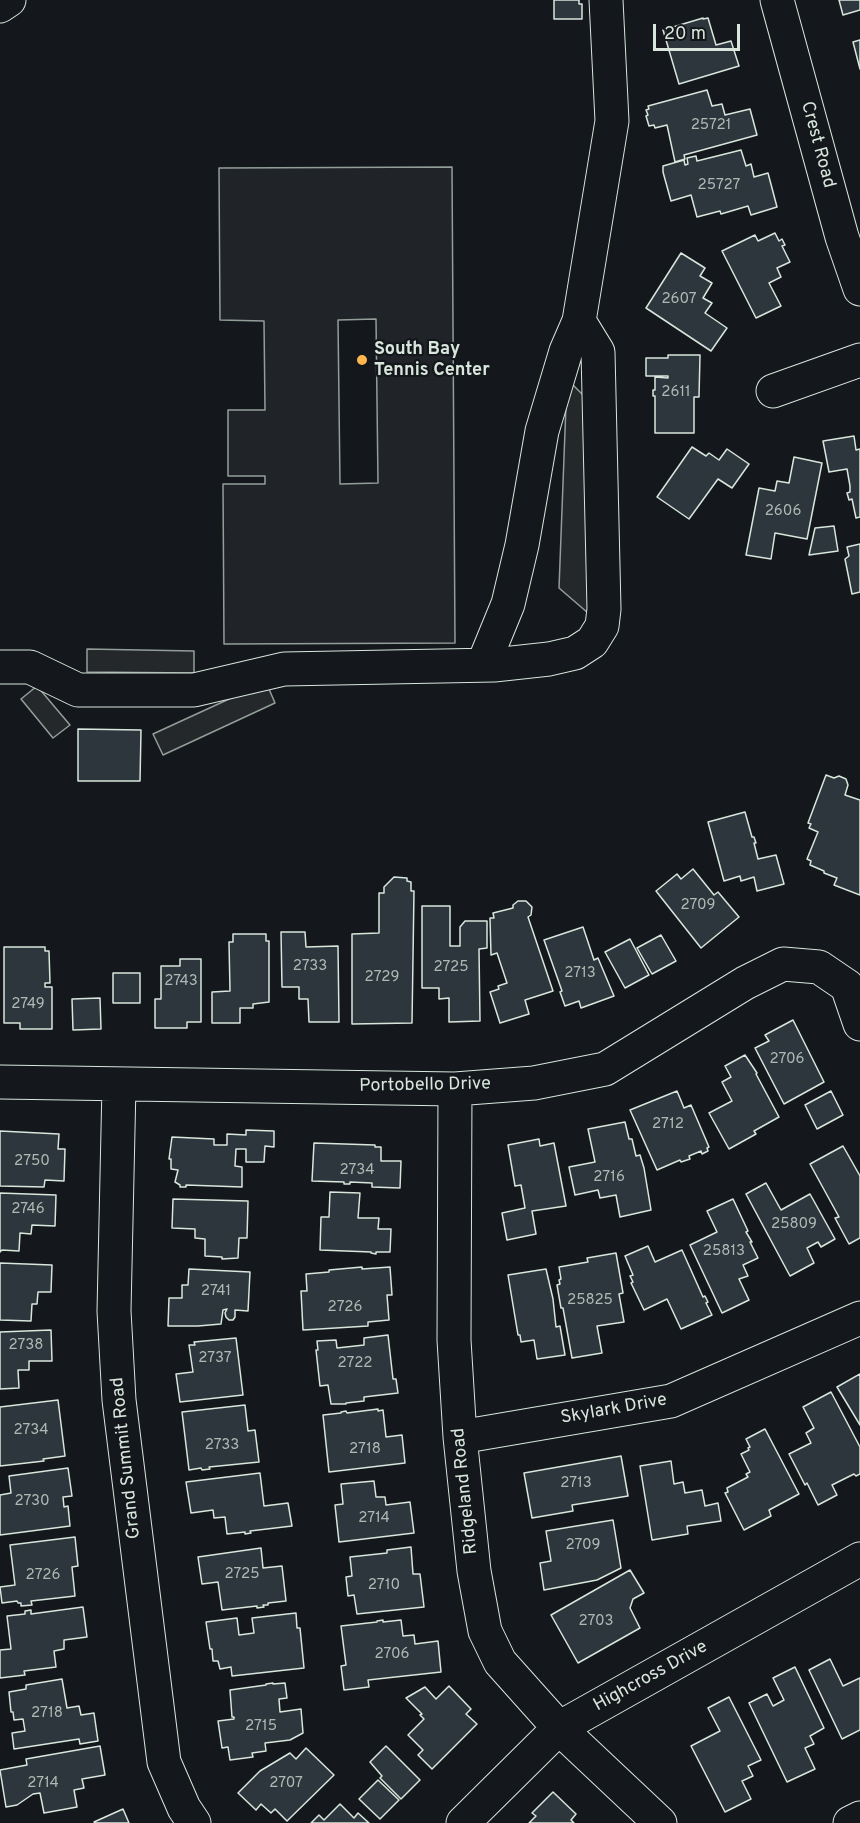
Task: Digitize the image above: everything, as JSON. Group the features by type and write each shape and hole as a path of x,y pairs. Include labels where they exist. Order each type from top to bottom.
{"street":[{"path":"0,6 9,0"},
{"path":"483,665 508,604 522,545 542,431 566,351 579,321 612,121 606,0"},
{"name":"Crest Road","path":"777,0 842,237 860,289"},
{"path":"0,667 30,667 78,690 194,690 284,669 483,665 549,659 575,653 592,642 602,626 604,609 598,352 579,321"},
{"path":"773,392 860,360"},
{"name":"Portobello Drive","path":"0,1082 455,1089 534,1083 605,1069 745,982 783,964 819,967 847,986 860,1024"},
{"name":"Grand Summit Road","path":"118,1085 114,1311 119,1400 164,1761 184,1808 194,1823"},
{"name":"Ridgeland Road","path":"455,1089 454,1340 460,1437 474,1571 485,1631 500,1662 560,1728 660,1823"},
{"name":"Skylark Drive","path":"460,1437 671,1401 860,1318"},
{"name":"Highcross Drive","path":"463,1823 560,1728 860,1559"},
{"path":"850,1823 860,1818"}],"shaded area":[{"path":"452,167 455,643 224,644 223,484 265,484 265,476 228,476 228,410 265,410 264,321 220,320 219,168","holes":["376,319 378,483 340,484 338,320"]},
{"path":"567,379 589,401 588,613 559,588"},
{"path":"87,649 194,651 194,673 87,672"},
{"path":"266,682 275,703 163,755 153,734"},
{"path":"37,686 70,725 53,738 21,699"}],"building":[{"path":"554,0 579,0 579,4 582,4 582,19 554,19"},
{"path":"839,0 860,0 860,10 843,15"},
{"path":"708,18 716,45 731,41 739,66 679,84 663,30"},
{"path":"860,40 860,69 853,42"},
{"path":"707,90 712,106 722,104 725,115 750,109 757,135 684,155 685,159 675,162 667,125 655,128 654,125 649,126 646,110 649,109 648,106"},
{"path":"741,150 746,166 751,164 754,177 768,173 777,207 751,215 748,206 721,214 720,211 697,217 691,195 671,201 663,166 684,160 685,165 688,164 687,158 696,156 697,161"},
{"path":"775,233 779,241 782,239 785,245 782,246 790,262 777,268 781,277 769,283 781,306 756,318 722,251 755,235 758,241"},
{"path":"681,253 705,268 700,276 712,283 703,298 712,303 705,313 727,328 711,351 646,308"},
{"path":"668,355 700,355 699,397 694,397 694,433 655,433 653,390 655,390 655,377 668,378 668,376 646,376 646,358 668,358"},
{"path":"854,436 856,450 860,449 860,517 856,518 852,499 849,500 847,493 850,492 850,486 847,469 829,472 823,441"},
{"path":"692,447 706,456 709,453 719,460 727,449 749,464 732,488 718,479 689,519 657,497"},
{"path":"794,457 822,463 807,539 775,533 771,559 746,555 759,488 775,491 777,481 789,483"},
{"path":"834,526 838,551 809,555 815,528"},
{"path":"860,544 860,592 852,594 845,559 849,556 847,547"},
{"path":"78,729 141,730 140,781 78,781"},
{"path":"826,775 846,779 848,785 845,795 860,800 860,895 834,885 837,878 810,865 811,861 807,859 818,832 809,828 811,824 808,823"},
{"path":"745,812 756,843 754,843 758,859 776,855 784,884 757,891 754,877 741,881 740,876 724,881 708,822"},
{"path":"693,869 714,895 718,892 739,917 701,948 656,891 677,874 681,879"},
{"path":"394,877 407,878 407,881 411,882 411,891 414,891 412,1023 352,1024 352,934 379,933 379,893 384,893 384,887"},
{"path":"518,901 526,901 532,907 531,915 528,917 553,991 525,1000 529,1014 500,1023 490,992 507,983 497,953 491,955 490,918 494,918 493,913 513,908"},
{"path":"422,906 450,906 450,946 460,946 460,927 465,921 487,921 487,948 479,949 480,1021 449,1022 449,998 439,999 439,988 422,988"},
{"path":"583,927 594,960 598,958 614,996 581,1008 579,1001 565,1006 544,940"},
{"path":"281,932 305,932 306,947 338,946 339,1022 309,1022 308,999 299,999 299,987 282,987"},
{"path":"233,934 266,934 266,941 269,941 269,1002 253,1004 253,1008 240,1008 240,1023 212,1023 212,992 230,991 229,942 233,942"},
{"path":"661,935 676,961 652,974 637,948"},
{"path":"630,939 649,975 625,988 605,952"},
{"path":"4,947 45,947 45,951 49,951 50,983 45,983 45,987 52,987 52,1029 20,1029 20,1023 4,1023"},
{"path":"180,959 201,959 201,1022 187,1022 187,1028 155,1028 155,999 161,999 161,966 180,966"},
{"path":"113,973 140,973 140,1003 113,1003"},
{"path":"100,998 101,1029 73,1030 72,999"},
{"path":"793,1020 824,1082 784,1104 755,1048 769,1041 765,1035"},
{"path":"745,1055 757,1073 779,1117 754,1131 756,1134 729,1149 709,1113 732,1101 722,1082 731,1077 725,1066"},
{"path":"677,1091 684,1108 691,1105 709,1147 708,1151 702,1154 701,1151 689,1156 690,1159 681,1162 680,1160 657,1170 630,1110"},
{"path":"831,1091 843,1115 817,1129 805,1105"},
{"path":"625,1122 636,1156 640,1155 644,1168 651,1210 620,1217 616,1195 600,1198 598,1190 575,1195 569,1167 595,1162 588,1129"},
{"path":"246,1130 274,1131 274,1147 265,1146 264,1162 246,1162 246,1149 236,1149 235,1166 242,1167 242,1187 186,1185 186,1187 180,1187 175,1182 178,1170 171,1169 171,1159 169,1159 172,1137 214,1139 214,1145 227,1145 227,1134 246,1135"},
{"path":"0,1131 59,1134 58,1149 65,1149 64,1181 45,1180 44,1187 0,1186"},
{"path":"539,1139 540,1146 554,1143 566,1206 532,1211 536,1234 507,1240 502,1213 525,1208 521,1185 515,1186 508,1145"},
{"path":"314,1143 381,1147 381,1161 401,1161 400,1188 372,1187 372,1183 344,1184 344,1182 312,1181"},
{"path":"843,1146 860,1176 860,1238 849,1244 835,1218 839,1217 810,1164"},
{"path":"766,1183 781,1210 810,1194 835,1239 821,1247 818,1242 807,1248 814,1263 790,1276 746,1194"},
{"path":"330,1192 360,1193 358,1218 379,1218 378,1229 391,1229 390,1252 376,1252 376,1254 320,1250 321,1217 329,1217"},
{"path":"0,1193 56,1195 55,1226 32,1225 31,1234 20,1233 19,1251 2,1250 0,1252"},
{"path":"173,1199 248,1201 247,1238 239,1238 238,1258 222,1259 222,1257 205,1256 205,1239 195,1238 195,1229 172,1228"},
{"path":"733,1199 758,1258 743,1265 748,1276 739,1279 749,1300 722,1313 690,1245 717,1232 707,1211"},
{"path":"648,1246 655,1262 682,1250 703,1297 705,1296 708,1302 706,1303 712,1315 681,1329 667,1299 644,1310 631,1283 633,1282 630,1276 633,1275 625,1256"},
{"path":"616,1253 623,1293 619,1294 624,1322 597,1326 602,1353 572,1358 557,1285 560,1284 561,1279 559,1267 588,1262 587,1258"},
{"path":"0,1263 52,1265 51,1292 38,1292 37,1304 32,1304 31,1321 0,1320"},
{"path":"362,1267 362,1269 390,1267 392,1295 387,1295 389,1320 368,1322 368,1326 303,1330 301,1291 307,1291 306,1274"},
{"path":"189,1269 250,1272 248,1311 235,1310 235,1317 229,1320 225,1313 227,1309 223,1310 221,1324 168,1326 169,1298 182,1298 182,1285 188,1285"},
{"path":"546,1269 553,1299 556,1327 560,1326 565,1355 537,1359 534,1340 521,1342 520,1335 518,1335 508,1275"},
{"path":"51,1330 52,1361 29,1361 29,1370 18,1370 19,1388 0,1389 0,1332"},
{"path":"388,1335 393,1379 396,1379 398,1393 364,1397 364,1401 346,1404 331,1404 328,1385 320,1386 317,1341 336,1340 337,1348 364,1345 364,1338"},
{"path":"236,1338 243,1395 180,1402 176,1374 193,1372 189,1345 195,1345 194,1342"},
{"path":"860,1374 860,1425 837,1387"},
{"path":"831,1392 860,1447 860,1474 856,1476 854,1474 832,1485 837,1495 818,1505 789,1454 811,1443 806,1433 814,1428 803,1407"},
{"path":"58,1400 65,1456 0,1466 0,1407"},
{"path":"245,1405 248,1431 255,1430 259,1462 189,1470 182,1412"},
{"path":"378,1409 378,1411 383,1410 386,1437 402,1435 405,1463 329,1472 323,1415"},
{"path":"765,1429 799,1494 769,1510 771,1516 744,1530 725,1493 728,1492 727,1488 748,1477 746,1474 750,1472 741,1454 750,1447 746,1439"},
{"path":"621,1456 628,1496 572,1505 573,1511 532,1518 524,1473"},
{"path":"671,1461 674,1484 683,1482 685,1493 702,1490 705,1506 718,1503 721,1521 687,1526 688,1534 652,1540 640,1466"},
{"path":"68,1468 72,1496 63,1497 64,1507 68,1506 70,1526 0,1535 0,1495 11,1493 9,1476"},
{"path":"260,1473 264,1506 288,1503 292,1526 250,1531 251,1533 245,1534 245,1532 227,1534 225,1517 214,1518 213,1510 191,1513 186,1482"},
{"path":"374,1481 376,1497 385,1497 386,1505 410,1502 414,1533 339,1542 335,1505 343,1504 341,1484"},
{"path":"613,1520 621,1568 597,1580 544,1590 540,1563 551,1561 546,1531"},
{"path":"75,1537 78,1566 72,1567 75,1596 31,1601 32,1605 21,1606 21,1603 17,1601 2,1603 0,1587 15,1585 10,1545"},
{"path":"411,1547 413,1574 420,1574 424,1607 357,1614 354,1595 348,1596 346,1577 352,1576 350,1557 387,1553 387,1550"},
{"path":"261,1548 263,1568 282,1566 286,1601 268,1603 268,1605 263,1605 264,1607 257,1608 257,1606 222,1610 218,1582 202,1584 198,1557"},
{"path":"630,1570 644,1593 633,1599 630,1608 640,1628 578,1663 551,1615"},
{"path":"83,1607 87,1637 64,1640 64,1649 54,1651 56,1667 24,1671 25,1675 0,1678 0,1650 11,1649 7,1616 25,1614 25,1611 31,1610 31,1614"},
{"path":"296,1613 304,1668 232,1676 231,1667 220,1669 218,1661 213,1661 206,1622 237,1618 239,1635 254,1633 252,1618"},
{"path":"383,1620 383,1622 401,1620 403,1636 414,1635 415,1644 438,1641 441,1672 368,1680 369,1687 344,1690 341,1666 346,1665 341,1626"},
{"path":"830,1659 843,1686 860,1678 860,1730 842,1739 809,1670"},
{"path":"795,1667 824,1728 810,1736 814,1744 805,1748 815,1769 787,1782 749,1703 767,1694 773,1706 784,1700 773,1678"},
{"path":"62,1679 67,1708 79,1706 81,1715 94,1713 98,1741 80,1744 79,1739 14,1749 12,1733 25,1731 23,1719 14,1720 9,1692 26,1689 26,1685"},
{"path":"285,1683 287,1698 279,1699 280,1712 301,1709 303,1733 290,1740 265,1743 266,1751 252,1753 253,1757 230,1760 228,1747 222,1748 218,1721 234,1719 230,1690"},
{"path":"449,1686 471,1709 466,1714 477,1724 432,1769 418,1755 423,1750 408,1735 424,1719 406,1698 425,1687 436,1699"},
{"path":"729,1697 761,1760 748,1766 753,1776 742,1781 751,1799 725,1812 691,1746 720,1731 708,1708"},
{"path":"100,1746 105,1775 82,1779 84,1788 74,1790 77,1807 44,1813 40,1793 33,1794 17,1805 6,1807 0,1770 27,1765 26,1759"},
{"path":"386,1746 420,1780 401,1799 380,1778 382,1776 370,1762"},
{"path":"306,1748 334,1775 287,1821 275,1809 271,1813 261,1804 256,1810 238,1793 260,1771 290,1753 296,1759"},
{"path":"378,1780 399,1800 380,1819 359,1799"},
{"path":"553,1792 576,1814 571,1820 574,1823 529,1823 536,1816 532,1813"},
{"path":"340,1804 354,1818 358,1813 369,1823 311,1823 319,1815 324,1820"},
{"path":"123,1809 129,1823 94,1822"}],"place":[{"name":"South Bay Tennis Center","path":"362,360"}]}
